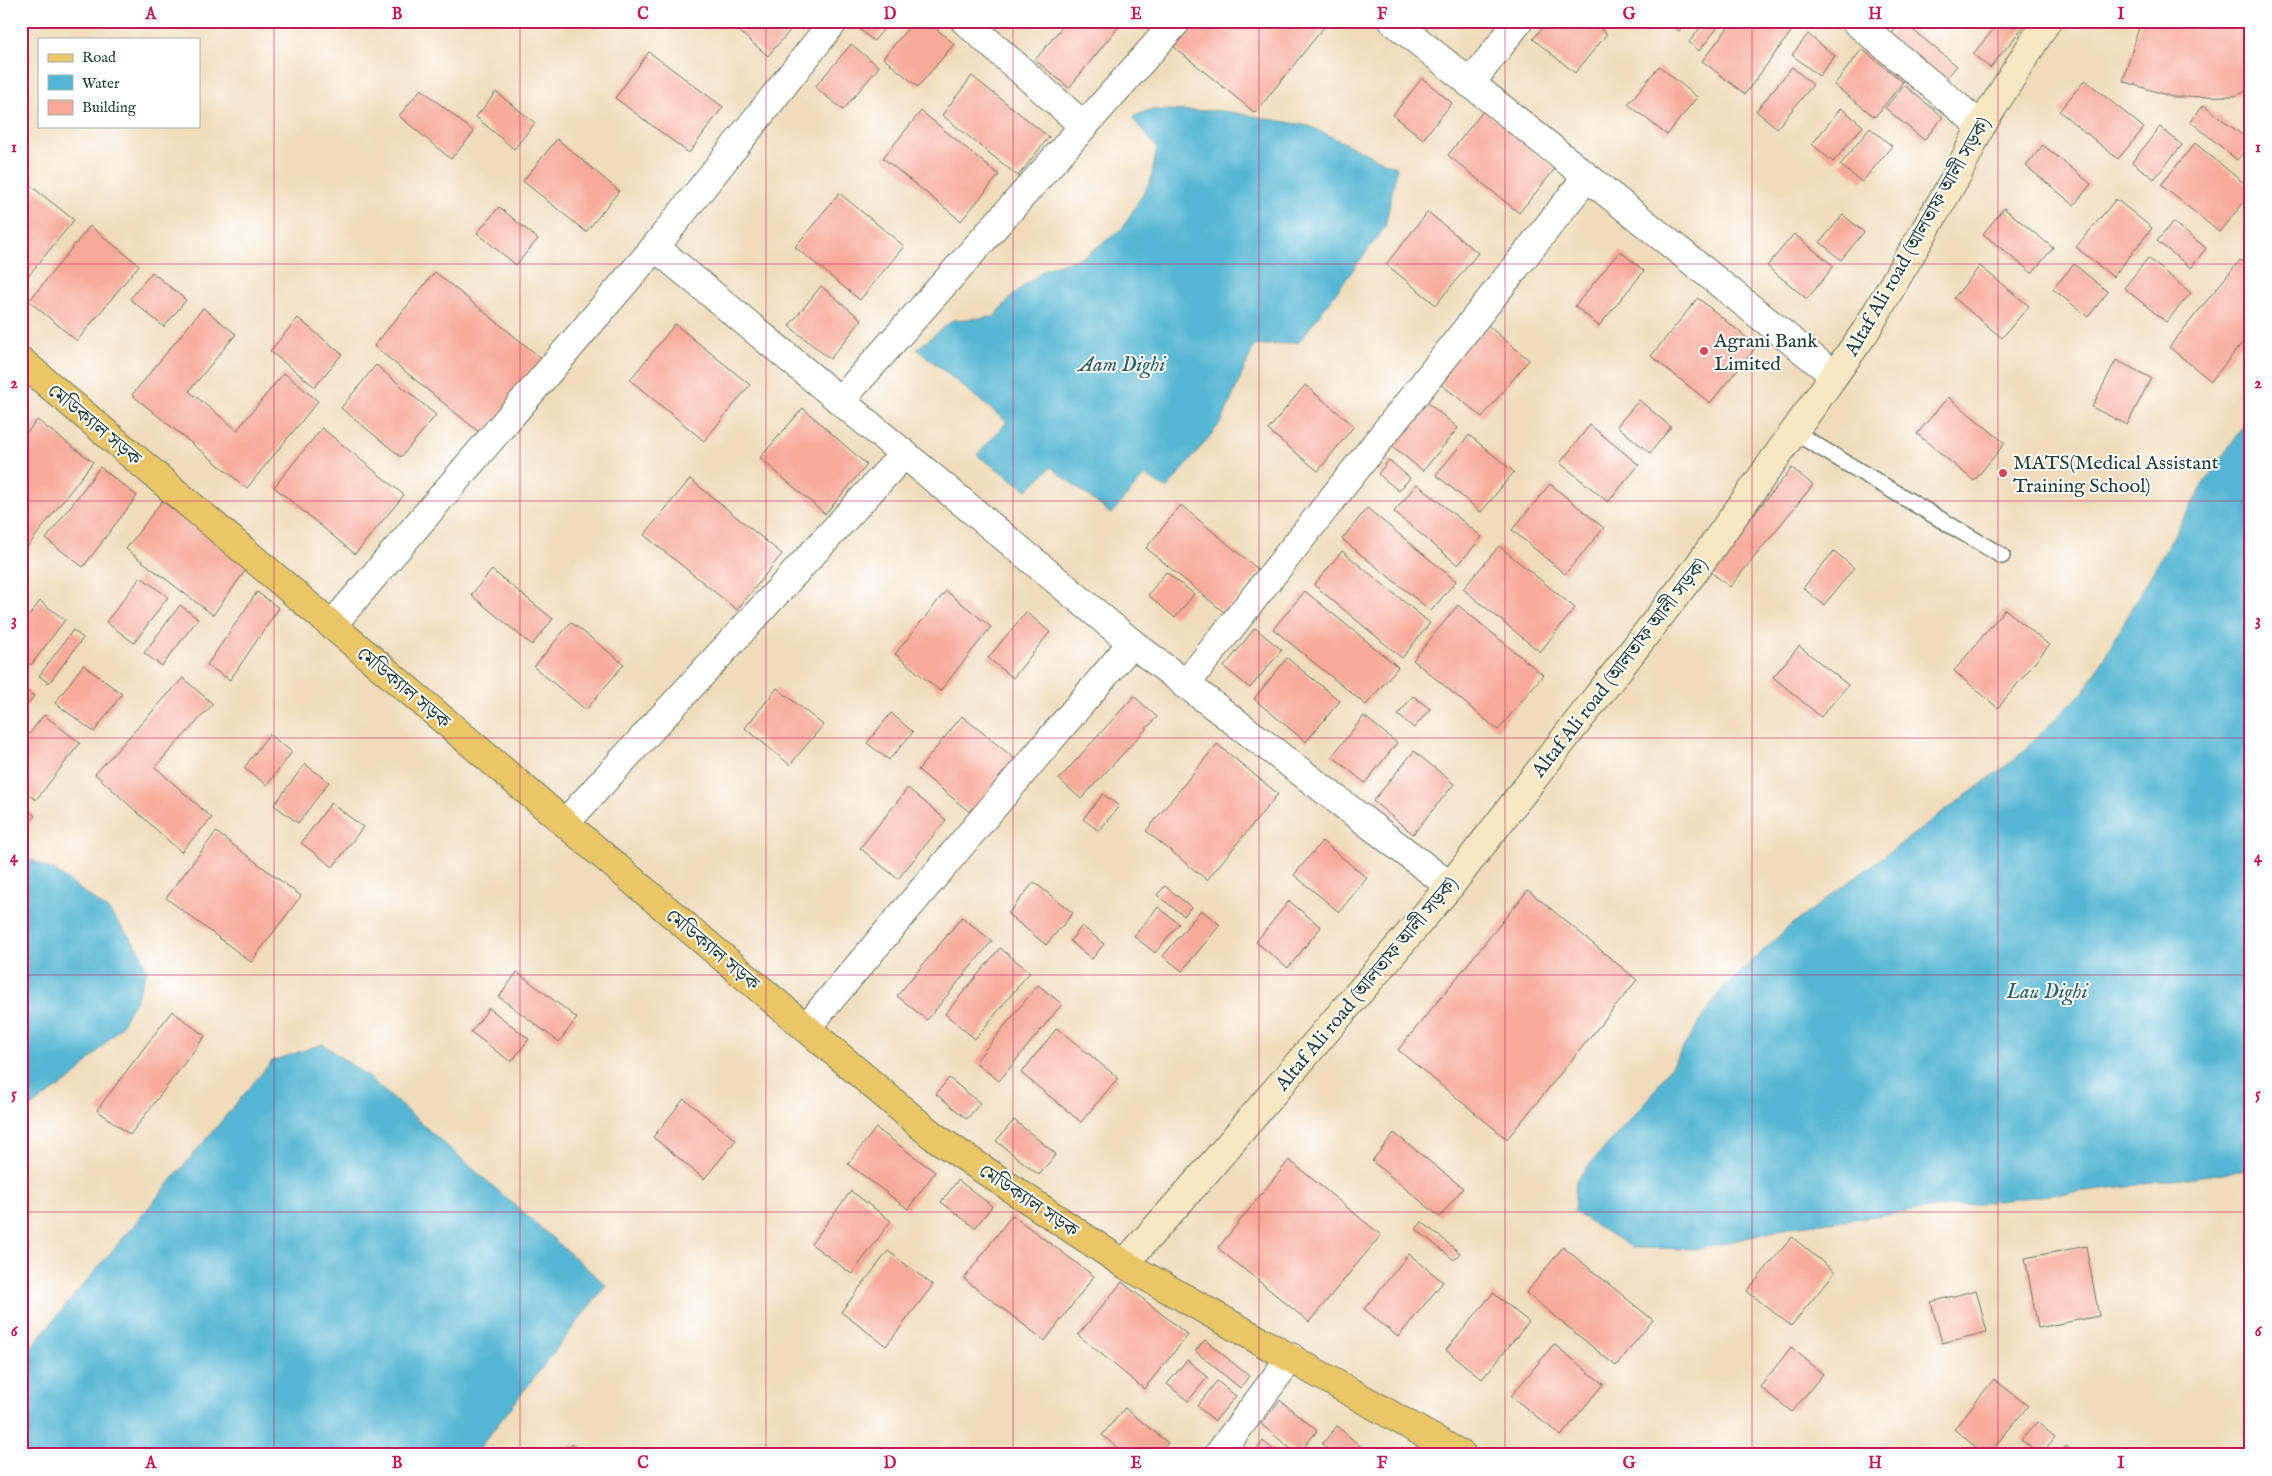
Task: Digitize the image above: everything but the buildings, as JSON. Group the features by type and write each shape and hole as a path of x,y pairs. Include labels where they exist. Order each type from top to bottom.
{"main road":[{"name":"Altaf Ali road (আলতাফ আলী সড়ক)","path":"1124,1264 1204,1174 1450,886 1694,572 1875,315 1956,177 1981,126 2047,21"},
{"name":"মেডিক্যাল সড়ক","path":"21,361 932,1135 1124,1264 1462,1455"}],"street":[{"path":"332,625 655,247 834,21"},
{"path":"965,21 1084,126"},
{"path":"840,401 1177,21"},
{"path":"1393,21 1834,375"},
{"path":"1470,84 1519,21"},
{"path":"1855,21 1981,126"},
{"path":"1185,685 1587,177"},
{"path":"655,247 1132,643 1450,886"},
{"path":"565,824 904,454"},
{"path":"806,1028 1132,643"},
{"path":"1218,1455 1291,1358"}],"lane":[{"path":"1794,432 2002,556"}],"water":[{"name":"Aam Dighi","path":"1150,110 1224,111 1309,126 1397,168 1385,227 1299,342 1254,346 1222,421 1167,489 1145,475 1111,514 1051,467 1027,490 977,455 1007,422 917,349 953,320 994,317 1013,295 1045,269 1085,256 1122,229 1151,180 1157,148 1132,117"},
{"name":"Lau Dighi","path":"2251,415 2251,1169 2145,1184 1919,1210 1792,1227 1699,1249 1633,1248 1574,1212 1576,1180 1651,1096 1720,992 1785,930 2015,759 2086,689 2204,483"},
{"path":"27,858 56,872 108,910 139,949 147,971 136,999 121,1026 73,1078 21,1113 21,865"},
{"path":"323,1044 368,1077 606,1285 474,1455 21,1455 21,1359 272,1061"}],"place":[{"name":"Agrani Bank Limited","path":"1704,351"},
{"name":"MATS(Medical Assistant Training School)","path":"2003,473"}]}
